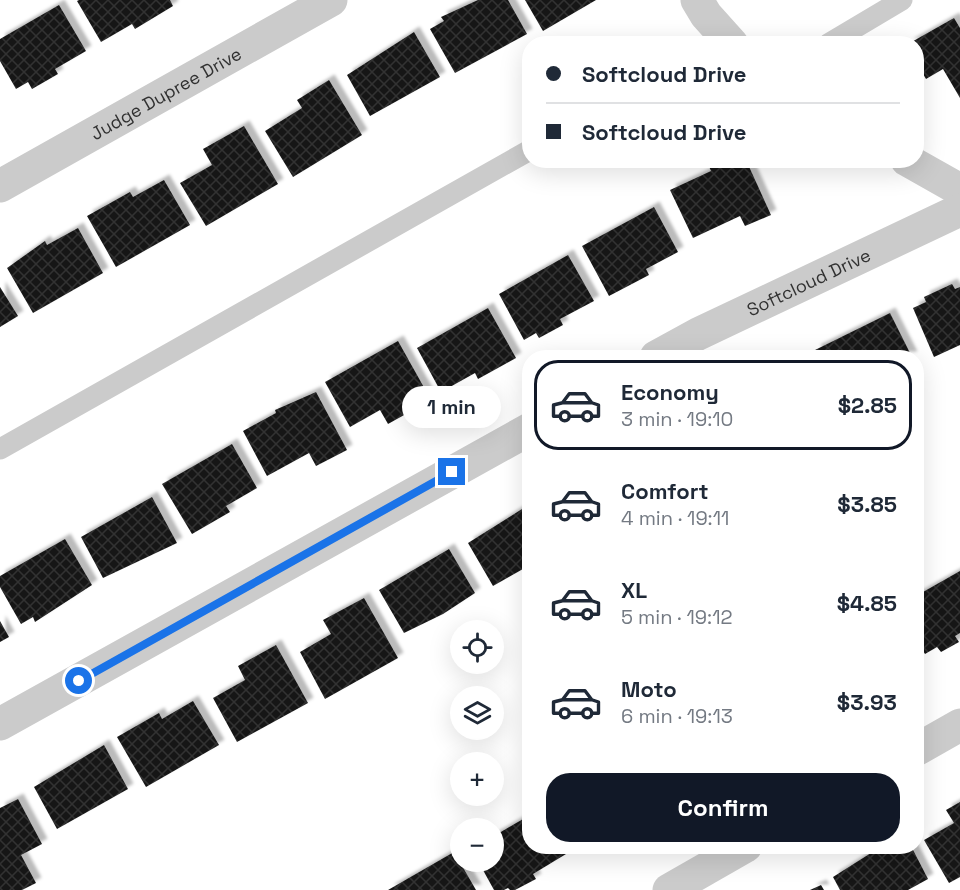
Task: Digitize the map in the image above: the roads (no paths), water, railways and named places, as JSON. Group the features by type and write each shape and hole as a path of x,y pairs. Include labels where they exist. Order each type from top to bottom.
{"street":[{"name":"Judge Dupree Drive","path":"0,186 331,0"},
{"path":"697,0 721,36"},
{"path":"921,168 960,190"},
{"name":"Softcloud Drive","path":"669,350 708,329 960,210"},
{"path":"0,724 522,433"},
{"path":"924,745 960,725"},
{"path":"669,890 732,854"}],"lane":[{"path":"841,36 902,0"},
{"path":"0,449 522,155"}]}
